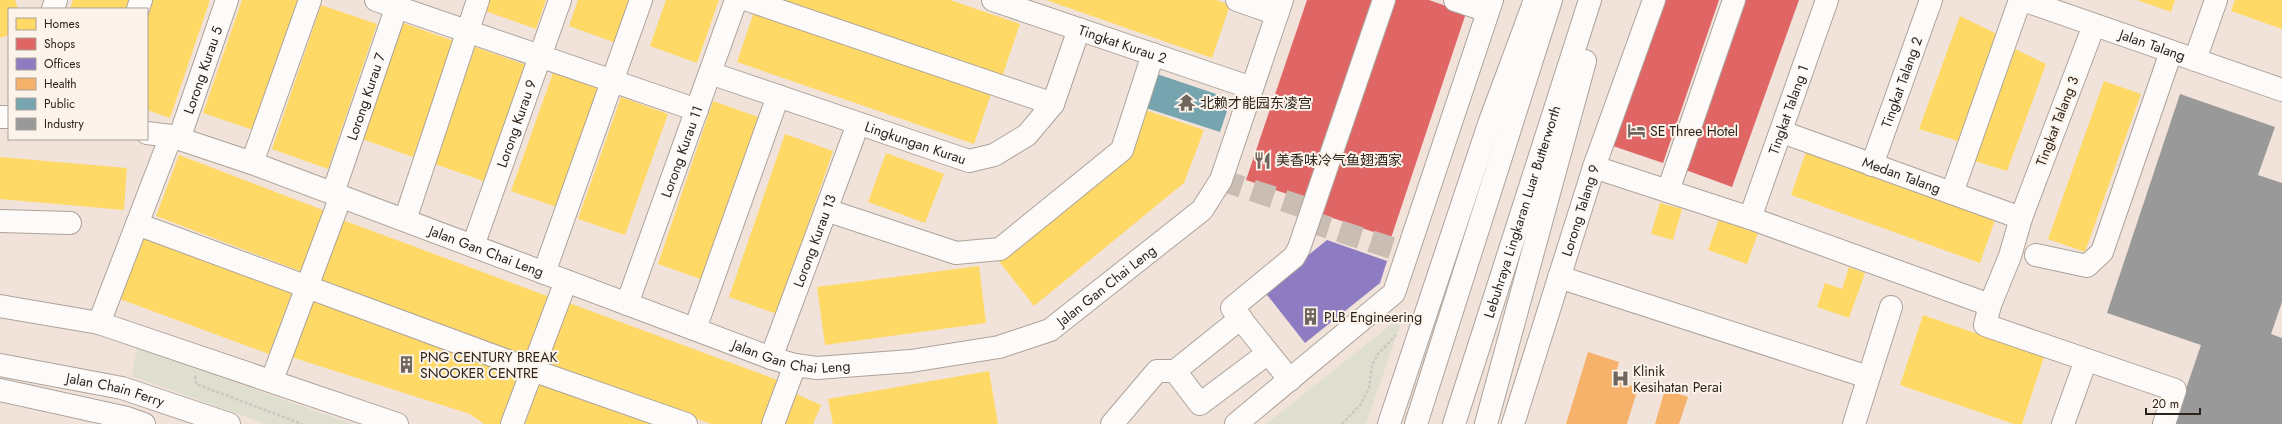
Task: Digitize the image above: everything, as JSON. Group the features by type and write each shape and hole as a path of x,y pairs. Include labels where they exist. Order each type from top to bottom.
{"main road":[{"name":"Lorong Kurau 5","path":"99,323 137,224 175,138 227,0"},
{"path":"252,163 310,0"},
{"path":"376,0 397,4 468,31 697,110"},
{"path":"405,220 478,0"},
{"name":"Lorong Kurau 9","path":"473,246 560,0"},
{"path":"544,272 641,0"},
{"name":"Lorong Kurau 11","path":"627,304 736,0"},
{"path":"748,0 1053,104"},
{"name":"Tingkat Kurau 2","path":"993,0 1015,4 1079,29 1252,88"},
{"path":"1237,0 1279,7"},
{"path":"1290,380 1232,308 1294,257 1299,248 1384,0"},
{"path":"1236,424 1394,293 1490,6 1454,0"},
{"path":"1389,424 1489,124 1535,0"},
{"path":"1416,424 1551,0"},
{"name":"Lebuhraya Lingkaran Luar Butterworth","path":"1454,424 1590,0"},
{"path":"1486,424 1602,0"},
{"name":"Lorong Talang 9","path":"1513,424 1594,167 1654,0"},
{"path":"1668,191 1734,0"},
{"name":"Tingkat Talang 1","path":"1750,218 1782,132 1827,0"},
{"name":"Tingkat Talang 2","path":"1872,165 1931,0"},
{"path":"1952,193 2020,0"},
{"name":"Jalan Talang","path":"2023,0 2195,60 2280,84"},
{"path":"2195,60 2216,0"},
{"name":"Lorong Kurau 7","path":"272,380 307,286 397,4"},
{"name":"Jalan Gan Chai Leng","path":"148,133 175,138 252,163 771,358 795,365 817,368 911,361 999,347 1050,330 1202,210 1221,180 1279,7"},
{"name":"Tingkat Talang 3","path":"2086,360 1985,325 1990,305 2010,256 2021,218 2094,25"},
{"name":"Lingkungan Kurau","path":"710,73 969,161 994,155 1027,134 1053,104 1079,29"},
{"path":"2036,254 2087,266 2102,252 2171,52"},
{"path":"826,210 956,253 1000,250 1122,150 1153,54"},
{"path":"695,329 778,96"},
{"name":"Lorong Kurau 13","path":"771,358 858,124"},
{"name":"Medan Talang","path":"1782,132 2021,218"},
{"path":"1594,167 1750,218 1990,305"},
{"path":"0,221 70,223"},
{"path":"137,224 532,370 686,424"},
{"path":"1559,277 1868,377"},
{"path":"512,424 566,281"},
{"path":"0,306 99,323 272,380 397,424"},
{"path":"1854,424 1891,307"},
{"path":"1112,424 1157,371 1175,371 1240,318"},
{"path":"1175,371 1200,404 1268,353"},
{"path":"2063,424 2086,360 2175,390 2164,424"},
{"name":"Jalan Chain Ferry","path":"0,365 122,388 229,424"},
{"path":"773,424 795,365"},
{"name":"Jalan Chain Ferry","path":"0,390 127,418 144,424"}],"path":[{"path":"191,353 196,384 302,424"}],"green space":[{"path":"1404,314 1366,424 1266,424 1397,320"},
{"path":"137,348 352,424 266,424 132,376"}],"building: Homes":[{"path":"0,0 15,0 18,8 8,8 8,35 0,38"},
{"path":"73,0 132,0 129,8 70,8"},
{"path":"151,0 210,0 170,118 148,110 148,8"},
{"path":"242,0 304,0 259,132 203,113"},
{"path":"489,0 546,0 536,29 485,11"},
{"path":"578,0 631,0 616,43 569,26"},
{"path":"666,0 719,0 697,63 650,46"},
{"path":"781,0 950,0 1020,24 1002,77"},
{"path":"1046,0 1216,0 1230,5 1212,58"},
{"path":"2137,0 2175,0 2171,12"},
{"path":"2235,0 2282,0 2282,29 2231,11"},
{"path":"321,5 377,24 328,169 272,149"},
{"path":"755,9 992,91 974,144 737,62"},
{"path":"1960,16 1997,34 1958,141 1919,129"},
{"path":"403,23 454,41 413,157 362,139"},
{"path":"2009,46 2046,64 2007,171 1968,159"},
{"path":"475,47 526,65 486,182 435,164"},
{"path":"554,70 602,86 559,208 511,191"},
{"path":"2104,81 2141,94 2085,252 2048,239"},
{"path":"621,97 668,114 625,235 578,219"},
{"path":"713,101 761,118 706,281 658,264"},
{"path":"1145,110 1204,130 1184,183 1034,306 998,260 1126,155"},
{"path":"785,134 833,151 777,314 729,297"},
{"path":"1806,152 1995,220 1980,263 1791,195"},
{"path":"886,153 944,174 925,223 868,202"},
{"path":"179,155 328,212 305,273 156,216"},
{"path":"0,157 127,168 124,210 0,199"},
{"path":"1660,203 1682,209 1673,240 1651,234"},
{"path":"340,219 550,297 528,357 318,279"},
{"path":"1719,219 1758,233 1747,264 1708,250"},
{"path":"142,231 294,287 269,354 117,298"},
{"path":"979,266 986,323 825,345 817,287"},
{"path":"1849,267 1865,273 1849,318 1817,307 1825,283 1842,289"},
{"name":"PNG CENTURY BREAK SNOOKER CENTRE","path":"310,296 521,374 503,424 484,424 470,414 288,356"},
{"path":"569,303 780,381 765,424 711,424 547,363"},
{"path":"1923,315 2044,357 2022,424 2014,424 1900,385"},
{"path":"989,371 998,424 833,424 828,399"},
{"path":"540,382 652,424 525,424"},
{"path":"794,393 821,405 813,424 780,424"}],"building: Shops":[{"path":"1307,0 1376,0 1308,201 1246,180"},
{"path":"1393,0 1429,0 1466,13 1391,238 1321,214"},
{"path":"1662,0 1719,0 1663,163 1613,146"},
{"path":"1740,0 1799,0 1732,187 1683,169"}],"building: Offices":[{"name":"PLB Engineering","path":"1327,240 1387,261 1380,283 1305,343 1264,291"}],"building: Health":[{"path":"1588,352 1619,362 1614,380 1638,388 1627,424 1566,424"},
{"path":"1665,389 1688,397 1679,424 1655,424"}],"building: Public":[{"name":"北赖才能园东凌宫","path":"1154,73 1231,99 1220,132 1143,107"}],"building: Industry":[{"path":"2180,94 2275,127 2258,175 2282,183 2282,302 2271,334 2282,338 2282,424 2174,424 2201,345 2107,313"}],"tunnel":[{"path":"1221,180 1312,210"},
{"path":"1308,221 1407,253"}],"place":[{"name":"北赖才能园东凌宫","path":"1187,103"},
{"name":"SE Three Hotel","path":"1637,131"},
{"name":"美香味冷气鱼翅酒家","path":"1263,160"},
{"name":"PLB Engineering","path":"1311,317"},
{"name":"PNG CENTURY BREAK SNOOKER CENTRE","path":"407,365"},
{"name":"Klinik Kesihatan Perai","path":"1620,379"}]}
